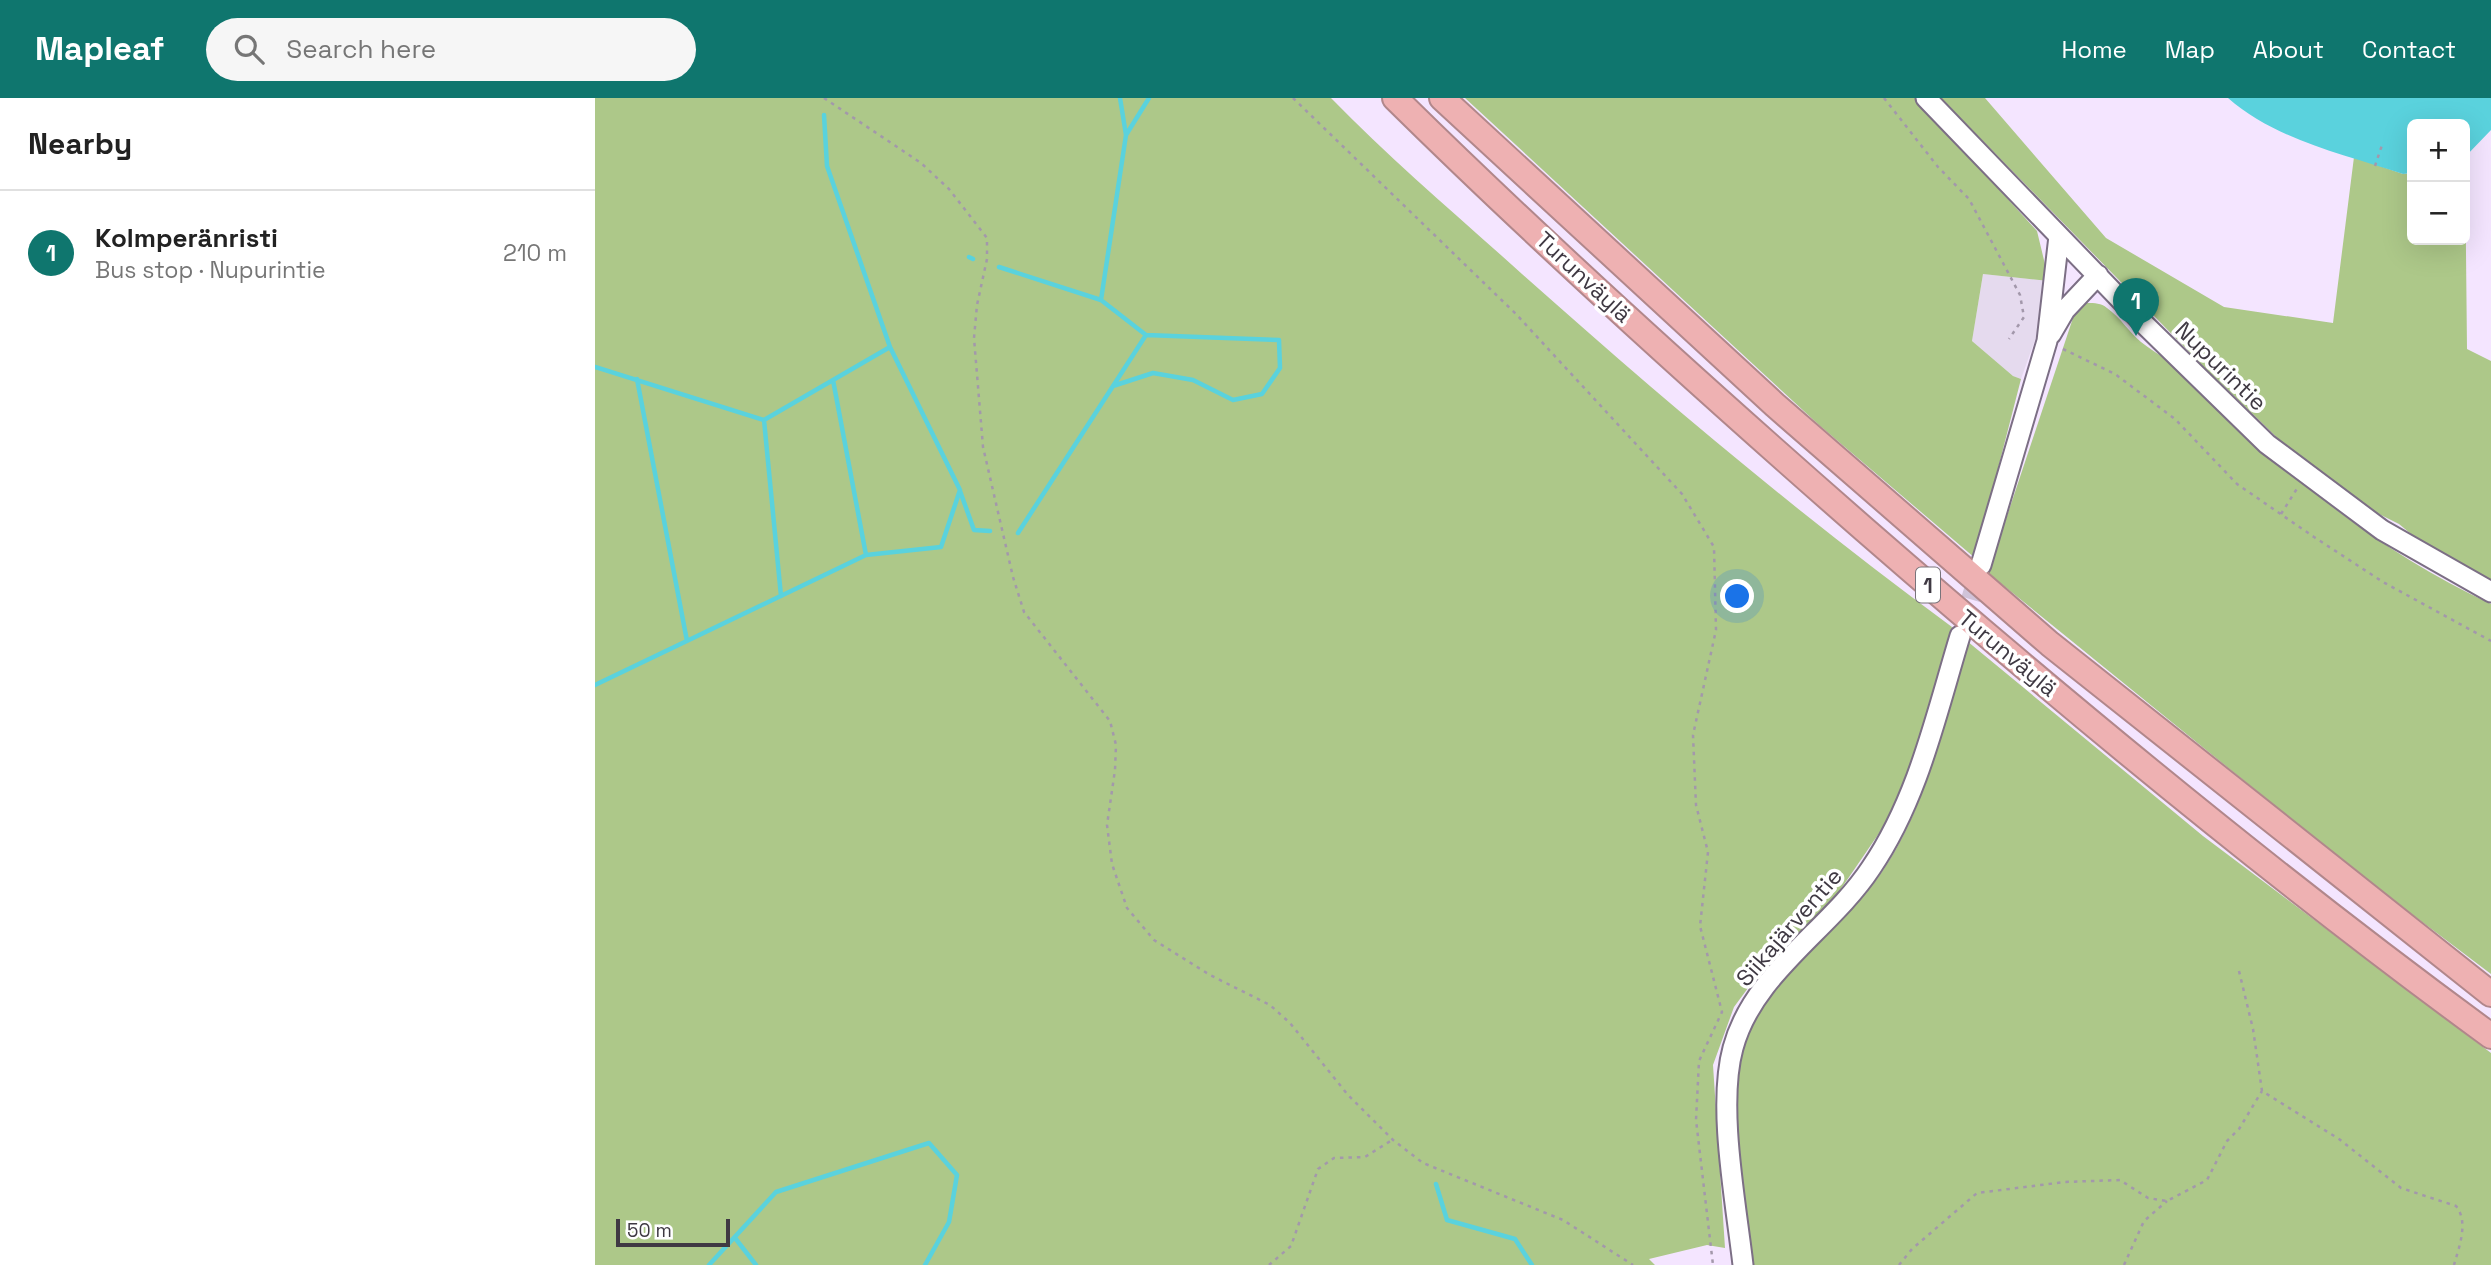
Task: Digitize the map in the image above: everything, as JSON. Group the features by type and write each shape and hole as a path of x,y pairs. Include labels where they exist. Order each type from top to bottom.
{"highway":[{"name":"Turunväylä","path":"1395,98 1580,275 1756,435 2032,675 2399,969 2491,1036"},
{"name":"Turunväylä","path":"1442,98 1775,405 2050,644 2491,994"}],"street":[{"name":"Nupurintie","path":"1926,98 2145,326 2267,444 2382,530 2491,592"},
{"path":"1981,565 2047,341 2059,236"},
{"path":"2047,341 2065,310 2098,275"},
{"name":"Siikajärventie","path":"1743,1265 1726,1101 1728,1067 1734,1044 1756,1000 1848,897 1891,838 1922,763 1960,636"}],"path":[{"path":"824,98 921,163 949,189 987,238 987,259 977,305 974,338 983,447 1013,577 1024,612 1109,721 1116,745 1107,825 1112,864 1126,908 1154,940 1210,975 1270,1005 1290,1023 1348,1095 1393,1140 1437,1170 1563,1220 1633,1265"},
{"path":"1293,98 1516,314 1682,494 1714,547 1716,630 1693,735 1696,805 1708,852 1700,926 1722,1012 1699,1060 1696,1120 1713,1265"},
{"path":"1884,98 1938,167 1969,199 2020,295 2024,317 2009,339"},
{"path":"2375,166 2382,145"},
{"path":"2047,341 2125,381 2175,419 2237,484 2281,514 2383,582 2491,641"},
{"path":"2281,514 2306,474"},
{"path":"2124,1265 2144,1220 2167,1201 2207,1181 2227,1141 2239,1129 2262,1091 2253,1029 2239,971"},
{"path":"2262,1091 2339,1139 2401,1188 2456,1206 2462,1213 2462,1233 2454,1265"},
{"path":"1269,1265 1291,1246 1318,1169 1334,1158 1364,1157 1393,1140"},
{"path":"1899,1265 1912,1250 1977,1193 2065,1182 2120,1180 2147,1198 2167,1201"}],"shaded area":[{"path":"1983,274 2049,281 2046,309 2021,379 2013,376 1972,341"}],"green space":[{"path":"595,98 1331,98 1425,188 1679,411 1841,543 1952,627 1926,725 1897,807 1834,899 1765,965 1734,1007 1713,1065 1725,1248 1707,1245 1649,1259 1655,1265 595,1265"},
{"path":"1465,98 1916,98 2037,231 2049,281 1983,274 1972,341 2013,376 2021,379 1975,558 1819,425"},
{"path":"1941,98 1985,98 2106,238 2224,307 2333,323 2354,157 2407,174 2407,245 2466,245 2467,349 2491,361 2491,581 2434,553 2399,524 2355,502 2294,454 2201,364"},
{"path":"2087,303 2105,306 2141,342 2179,369 2259,445 2331,506 2408,559 2491,604 2491,974 2364,878 1988,573 2076,309"},
{"path":"1967,641 2203,836 2491,1053 2491,1265 1751,1265 1736,1131 1735,1103 1739,1058 1750,1028 1766,1002 1785,977 1871,886 1903,836 1926,782"}],"water":[{"path":"2228,98 2491,98 2491,130 2470,152 2470,119 2407,119 2407,174 2403,174 2311,144 2247,113"}],"waterway":[{"path":"1120,98 1126,135"},
{"path":"1101,300 1126,135 1149,98"},
{"path":"824,115 827,166 890,347"},
{"path":"969,257 973,259"},
{"path":"999,267 1101,300 1146,335"},
{"path":"1018,533 1146,335 1279,340 1280,368 1262,394 1233,400 1193,380 1153,373 1113,386"},
{"path":"595,367 764,420 890,347 960,490 941,547 866,555 595,685"},
{"path":"637,379 687,641"},
{"path":"833,380 866,555"},
{"path":"764,420 781,596"},
{"path":"960,491 974,530 990,531"},
{"path":"709,1265 776,1192 929,1143 957,1175 949,1222 925,1265"},
{"path":"1436,1184 1447,1220 1515,1239 1532,1265"},
{"path":"735,1238 756,1265"}],"tunnel":[{"path":"1962,627 1980,569"}],"place":[{"name":"Kolmperänristi","path":"2136,336"}]}
